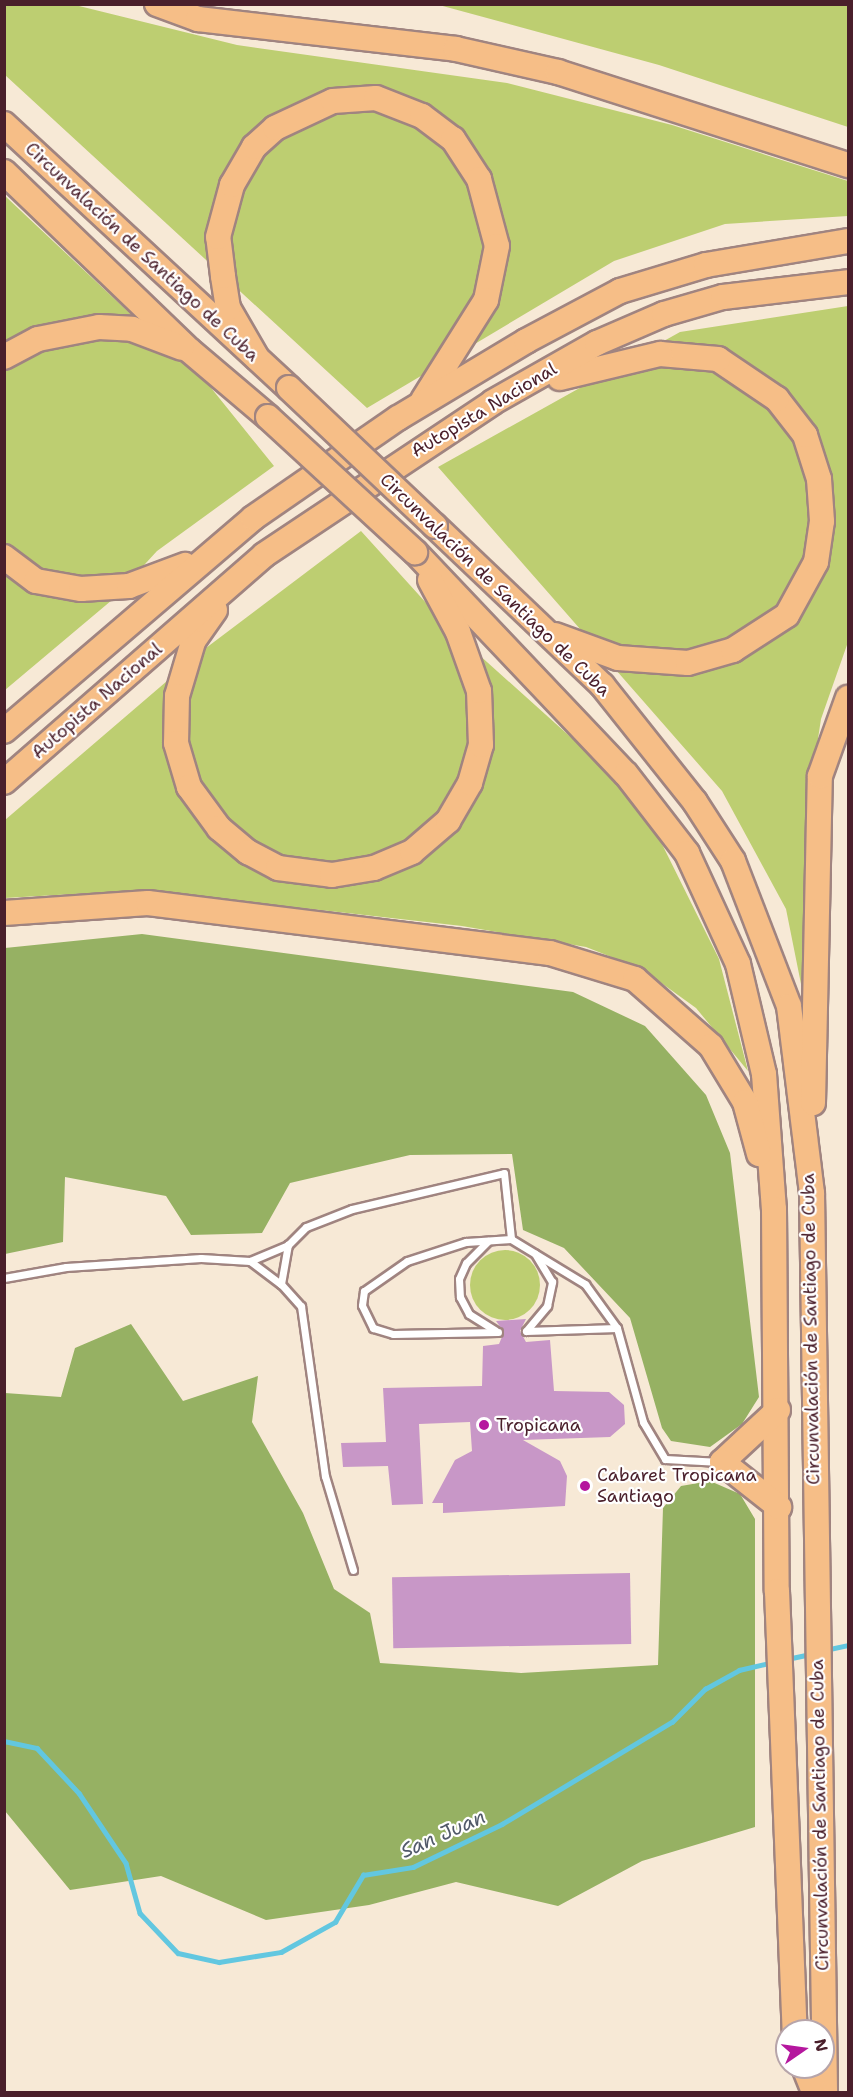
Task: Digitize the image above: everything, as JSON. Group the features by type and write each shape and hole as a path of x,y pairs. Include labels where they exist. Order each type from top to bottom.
{"highway":[{"path":"157,4 198,18 456,49 513,62 849,165"},
{"path":"257,358 228,308 223,276 218,237 232,185 254,147 275,128 333,101 376,98 422,116 453,139 479,179 497,246 486,300 418,407"},
{"name":"Circunvalación de Santiago de Cuba","path":"4,124 289,388 602,685 695,802 733,861 789,1006 812,1193 814,1594 825,2092"},
{"name":"Circunvalación de Santiago de Cuba","path":"4,172 189,351 268,417 415,552 626,774 687,853 718,912 740,975 764,1074 774,1209 780,1507 777,1591 795,2019"},
{"name":"Autopista Nacional","path":"4,731 199,560 418,407 620,291 706,266 849,241"},
{"name":"Autopista Nacional","path":"4,782 264,555 493,402 597,343 664,314 723,297 849,282"},
{"path":"4,357 38,339 99,327 132,329 189,351"},
{"path":"493,402 592,366 660,354 718,359 777,399 805,435 819,479 822,521 816,562 787,615 734,650 688,663 618,658 543,630"},
{"path":"264,555 222,600 193,642 177,696 176,743 189,787 219,828 278,867 332,875 374,868 412,852 448,821 470,783 481,745 479,691 458,632 415,552"},
{"path":"4,557 36,581 81,589 129,586 199,560"},
{"path":"812,1193 820,776 849,698"},
{"path":"4,913 148,903 550,953 635,979 711,1046 745,1102 774,1209"},
{"path":"778,1410 722,1462 780,1507"}],"lane":[{"path":"4,1278 66,1267 201,1258 250,1260 288,1245 306,1227 352,1209 504,1173 511,1239"},
{"path":"488,1241 466,1263 459,1279 460,1297 469,1314 498,1332 393,1334 373,1328 362,1305 364,1291 380,1276 407,1261 488,1241 511,1239 531,1249 585,1284 617,1328 643,1422 665,1459 722,1462"},
{"path":"281,1284 288,1245"},
{"path":"531,1249 552,1282 547,1306 526,1331 617,1328"},
{"path":"250,1260 281,1284 301,1306 325,1476 353,1570"}],"green space":[{"path":"4,5 75,5 237,45 507,83 672,125 848,181 848,216 725,224 614,261 367,408 5,75"},
{"path":"439,5 848,5 848,127 659,65"},
{"path":"4,195 171,352 191,363 274,466 157,551 112,600 5,690"},
{"path":"848,306 848,642 821,719 809,798 805,1004 786,909 722,791 438,467 680,332"},
{"path":"361,531 447,626 615,777 653,826 719,959 748,1071 696,1008 642,969 586,947 462,926 143,890 5,898 5,820 202,651"},
{"path":"142,934 573,992 645,1026 706,1095 730,1153 759,1397 742,1424 710,1447 671,1441 662,1428 630,1318 564,1248 523,1230 512,1154 410,1155 290,1183 262,1233 191,1235 166,1196 65,1177 63,1242 5,1254 5,948"},
{"path":"512,1250 525,1256 534,1265 538,1271 540,1285 538,1299 530,1310 519,1318 498,1320 480,1310 472,1299 470,1278 480,1260 491,1252"},
{"path":"131,1324 183,1401 258,1376 252,1422 303,1513 334,1589 370,1613 380,1663 521,1673 658,1665 663,1508 681,1486 710,1481 740,1494 755,1519 755,1827 642,1861 558,1906 456,1882 369,1905 266,1920 161,1876 70,1890 5,1811 5,1393 61,1397 75,1348"}],"building":[{"path":"526,1319 520,1331 526,1342 550,1340 554,1391 609,1392 624,1405 625,1424 610,1437 523,1440 560,1461 567,1476 565,1506 443,1513 443,1503 432,1503 455,1460 472,1451 470,1422 419,1424 423,1504 392,1505 388,1466 343,1467 341,1443 386,1442 383,1388 482,1386 483,1346 499,1344 504,1332 496,1321"},
{"path":"630,1573 631,1644 393,1648 392,1577"}],"waterway":[{"name":"San Juan","path":"825,1650 848,1645"},
{"name":"San Juan","path":"787,1659 811,1654"},
{"name":"San Juan","path":"4,1741 37,1748 79,1793 126,1863 140,1913 178,1953 219,1962 281,1952 335,1922 363,1875 413,1867 502,1824 672,1722 705,1689 739,1670 773,1662"}],"place":[{"name":"Tropicana","path":"484,1425"},
{"name":"Cabaret Tropicana Santiago","path":"585,1486"}]}
